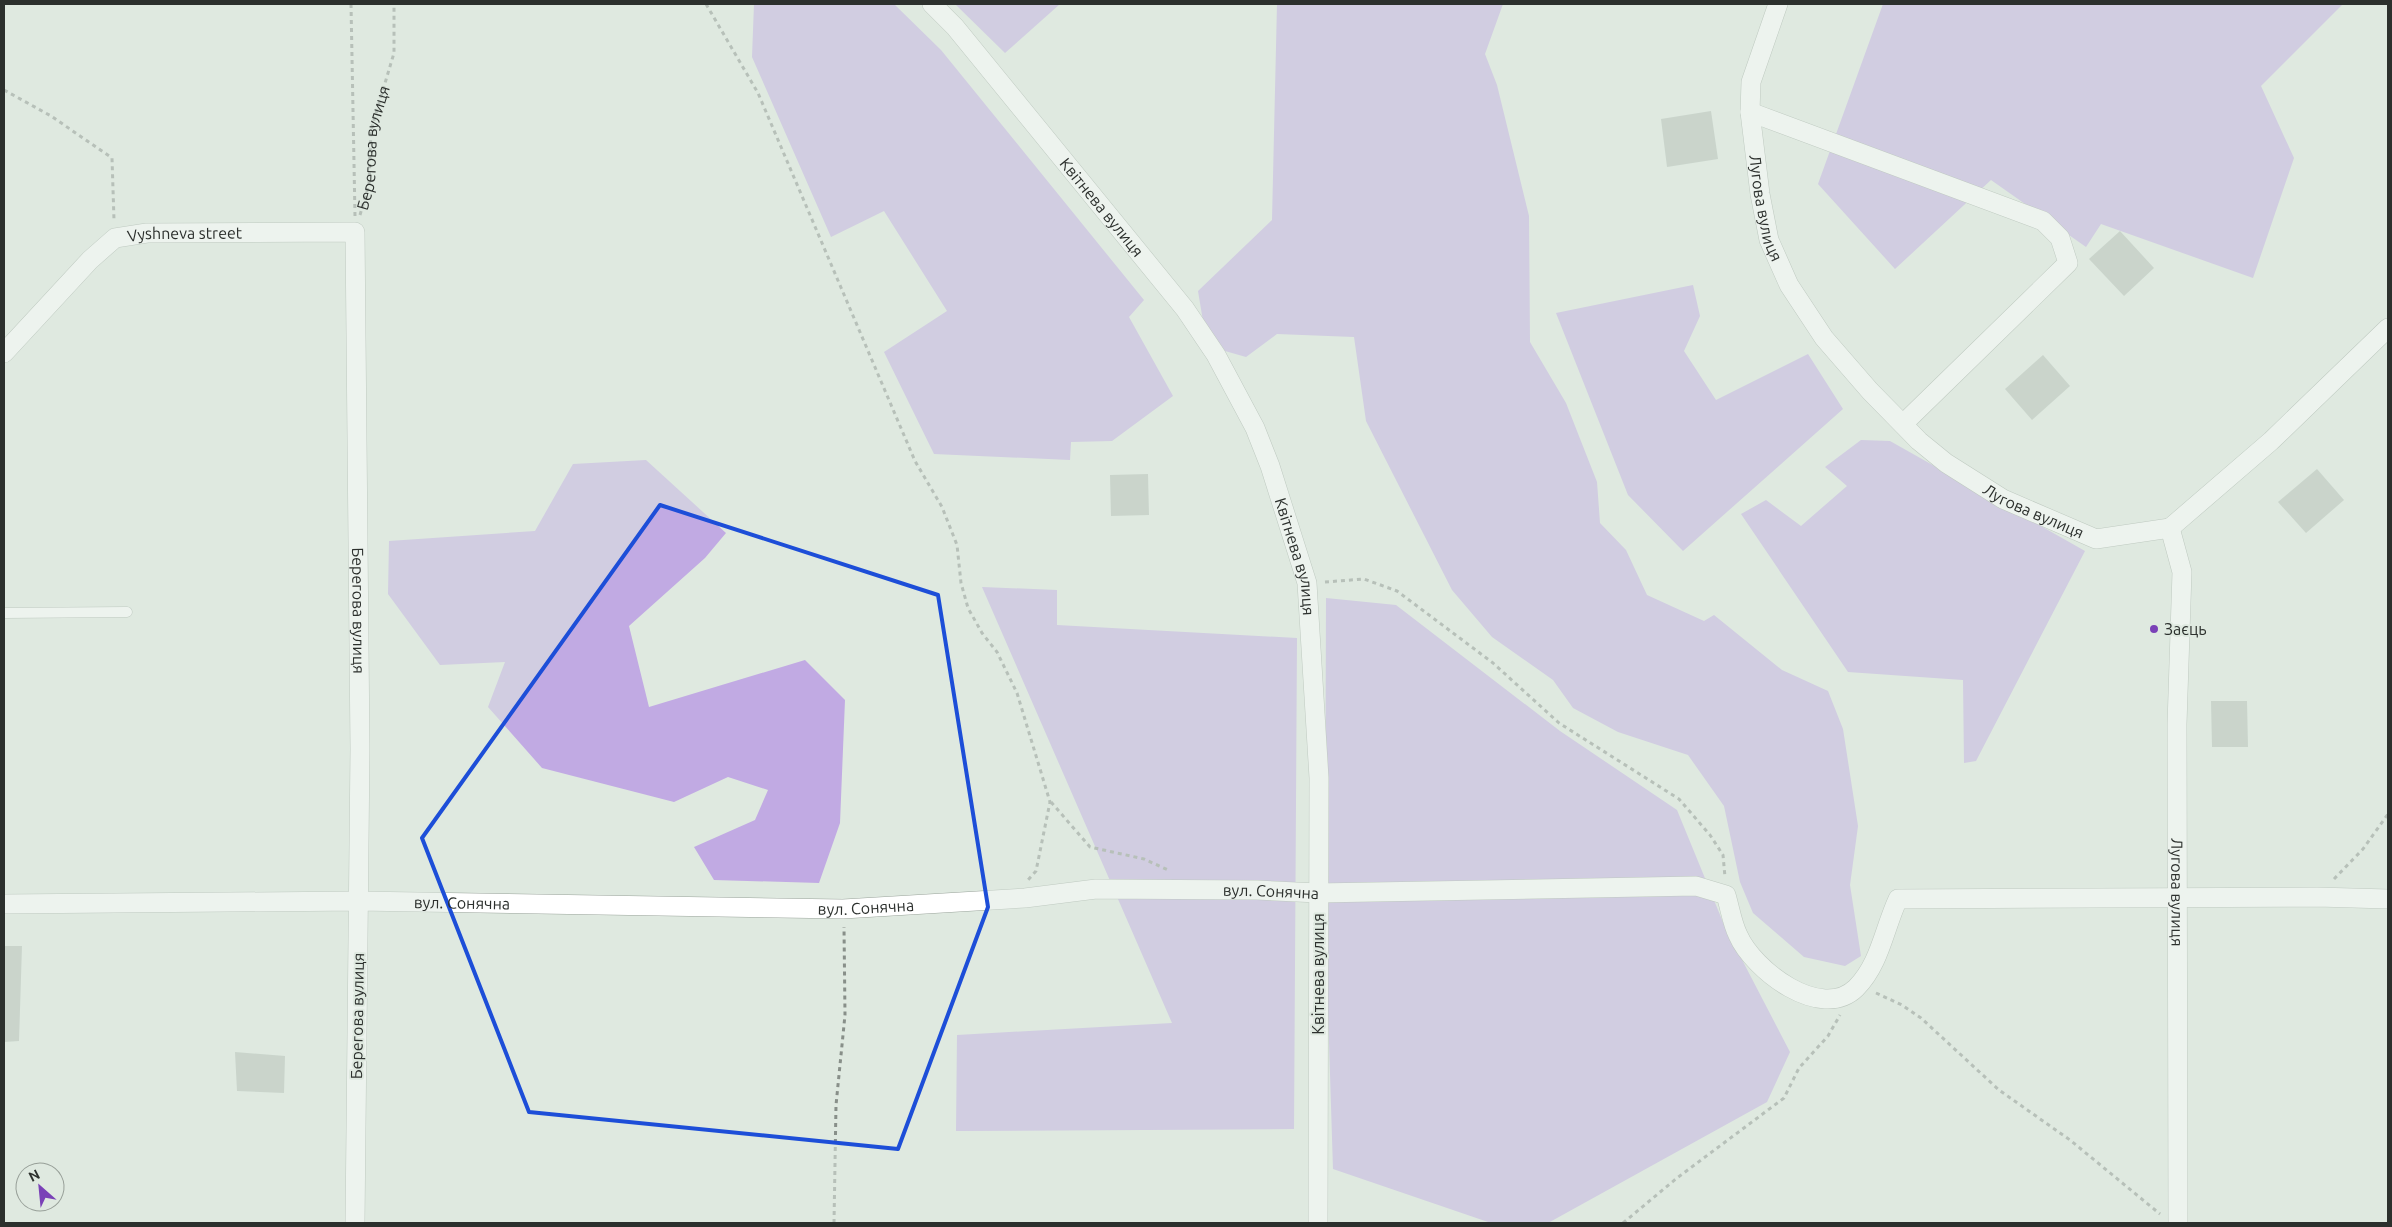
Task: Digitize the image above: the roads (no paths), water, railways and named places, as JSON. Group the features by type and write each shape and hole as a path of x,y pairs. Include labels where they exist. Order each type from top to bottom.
{"street":[{"name":"Квітнева вулиця","path":"932,4 955,27 1185,309 1216,355 1242,400 1270,466 1308,583 1319,778 1318,1223"},
{"name":"Лугова вулиця","path":"1778,4 1751,82 1750,112 1760,194 1769,240 1789,285 1824,338 1870,391 1946,464 2002,499 2096,539 2170,528 2182,572 2177,724 2178,897 2171,1220"},
{"path":"1750,112 2044,221 2060,238 2068,263 1903,424"},
{"name":"Vyshneva street","path":"4,353 90,260 115,238 147,233 355,232"},
{"name":"Берегова вулиця","path":"355,232 360,739 355,1223"},
{"path":"2170,528 2270,441 2388,328"},
{"name":"вул. Сонячна","path":"4,904 358,901 843,909 1011,899 1096,889 1257,890 1318,894 1696,886 1726,895 1738,936 1752,957 1782,983 1804,994 1824,1000 1839,997 1854,990 1868,975 1880,951 1898,899 2178,897"},
{"path":"2178,897 2317,896 2388,899"}],"lane":[{"path":"4,613 127,612"}],"place":[{"name":"Заєць","path":"2154,629"}]}
